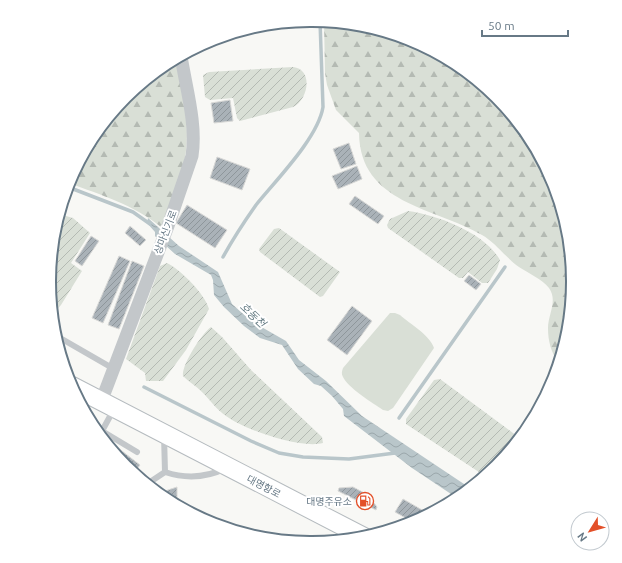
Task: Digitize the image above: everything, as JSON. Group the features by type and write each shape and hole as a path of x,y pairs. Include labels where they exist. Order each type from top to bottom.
{"main road":[{"name":"대명항로","path":"82,391 355,532"}],"street":[{"name":"상마신기로","path":"108,405 114,369 168,226 188,168 194,145 182,62"}],"lane":[{"path":"63,340 114,369"},
{"path":"103,428 108,405"},
{"path":"164,434 165,472"},
{"path":"108,435 137,452"},
{"path":"165,472 177,476 202,476 228,467"},
{"path":"153,480 165,472"}],"green space":[{"path":"324,28 344,29 377,36 424,53 452,70 479,90 513,127 523,140 546,184 561,232 566,282 561,331 554,355 550,346 548,328 553,303 552,293 549,288 539,279 519,267 492,242 482,235 463,225 403,200 386,189 372,175 363,157 359,133 336,110 327,85 325,73"},
{"path":"177,65 187,124 186,150 184,163 174,195 161,227 151,219 105,196 75,185 91,154 109,127 131,102 143,90"},
{"path":"293,67 300,69 304,73 306,86 302,98 298,104 293,107 240,121 237,118 233,98 210,100 205,97 203,75 209,72"},
{"path":"408,211 446,221 460,227 484,242 493,250 500,260 497,269 488,283 482,283 468,272 463,278 459,278 388,228 387,225 390,219"},
{"path":"65,216 73,218 90,233 71,263 82,271 58,308 56,282 61,232"},
{"path":"279,228 340,272 323,296 320,297 260,252 259,249 274,229"},
{"path":"167,263 173,266 192,283 203,296 209,309 186,350 163,381 146,381 145,373 126,359 160,266"},
{"path":"390,313 400,315 419,330 432,343 434,348 393,408 388,411 383,410 350,386 342,376 342,372 343,368"},
{"path":"211,327 222,337 251,370 322,437 323,443 313,444 287,441 246,427 223,414 202,392 183,376 185,365 193,350 207,330"},
{"path":"440,379 514,434 480,472 406,424 406,419 434,380"}],"water":[{"path":"148,218 179,246 218,272 232,304 251,321 286,341 299,360 326,381 362,416 464,484 451,494 412,468 344,416 343,409 332,396 321,386 314,384 298,369 282,345 260,338 244,326 224,307 214,295 213,280 211,275 175,254 155,236 155,232 147,223"}],"building":[{"path":"230,100 233,121 214,123 211,103"},
{"path":"349,143 356,164 341,169 333,149"},
{"path":"217,157 250,169 242,190 210,178"},
{"path":"357,166 362,179 338,189 332,176"},
{"path":"355,196 384,216 378,224 349,204"},
{"path":"187,205 227,230 215,248 176,223"},
{"path":"130,226 146,240 140,246 125,233"},
{"path":"91,236 99,241 82,266 75,261"},
{"path":"119,256 130,261 103,323 92,318"},
{"path":"132,261 144,266 119,329 108,325"},
{"path":"469,275 481,284 476,290 464,281"},
{"path":"352,306 372,321 347,355 327,340"},
{"path":"121,451 140,465 138,468"},
{"path":"177,487 177,498 170,493 166,490"},
{"name":"대명주유소","path":"353,487 368,495 377,507 376,510 338,491 339,488"},
{"path":"403,499 423,510 406,518 395,512"}],"waterway":[{"path":"223,257 256,205 305,145 320,119 323,107 320,28"},
{"name":"호동천","path":"74,189 133,212 150,224"},
{"path":"399,418 505,267"},
{"path":"144,387 251,441 279,453 303,457 349,459 395,453"}],"place":[{"name":"대명주유소","path":"365,501"}]}
